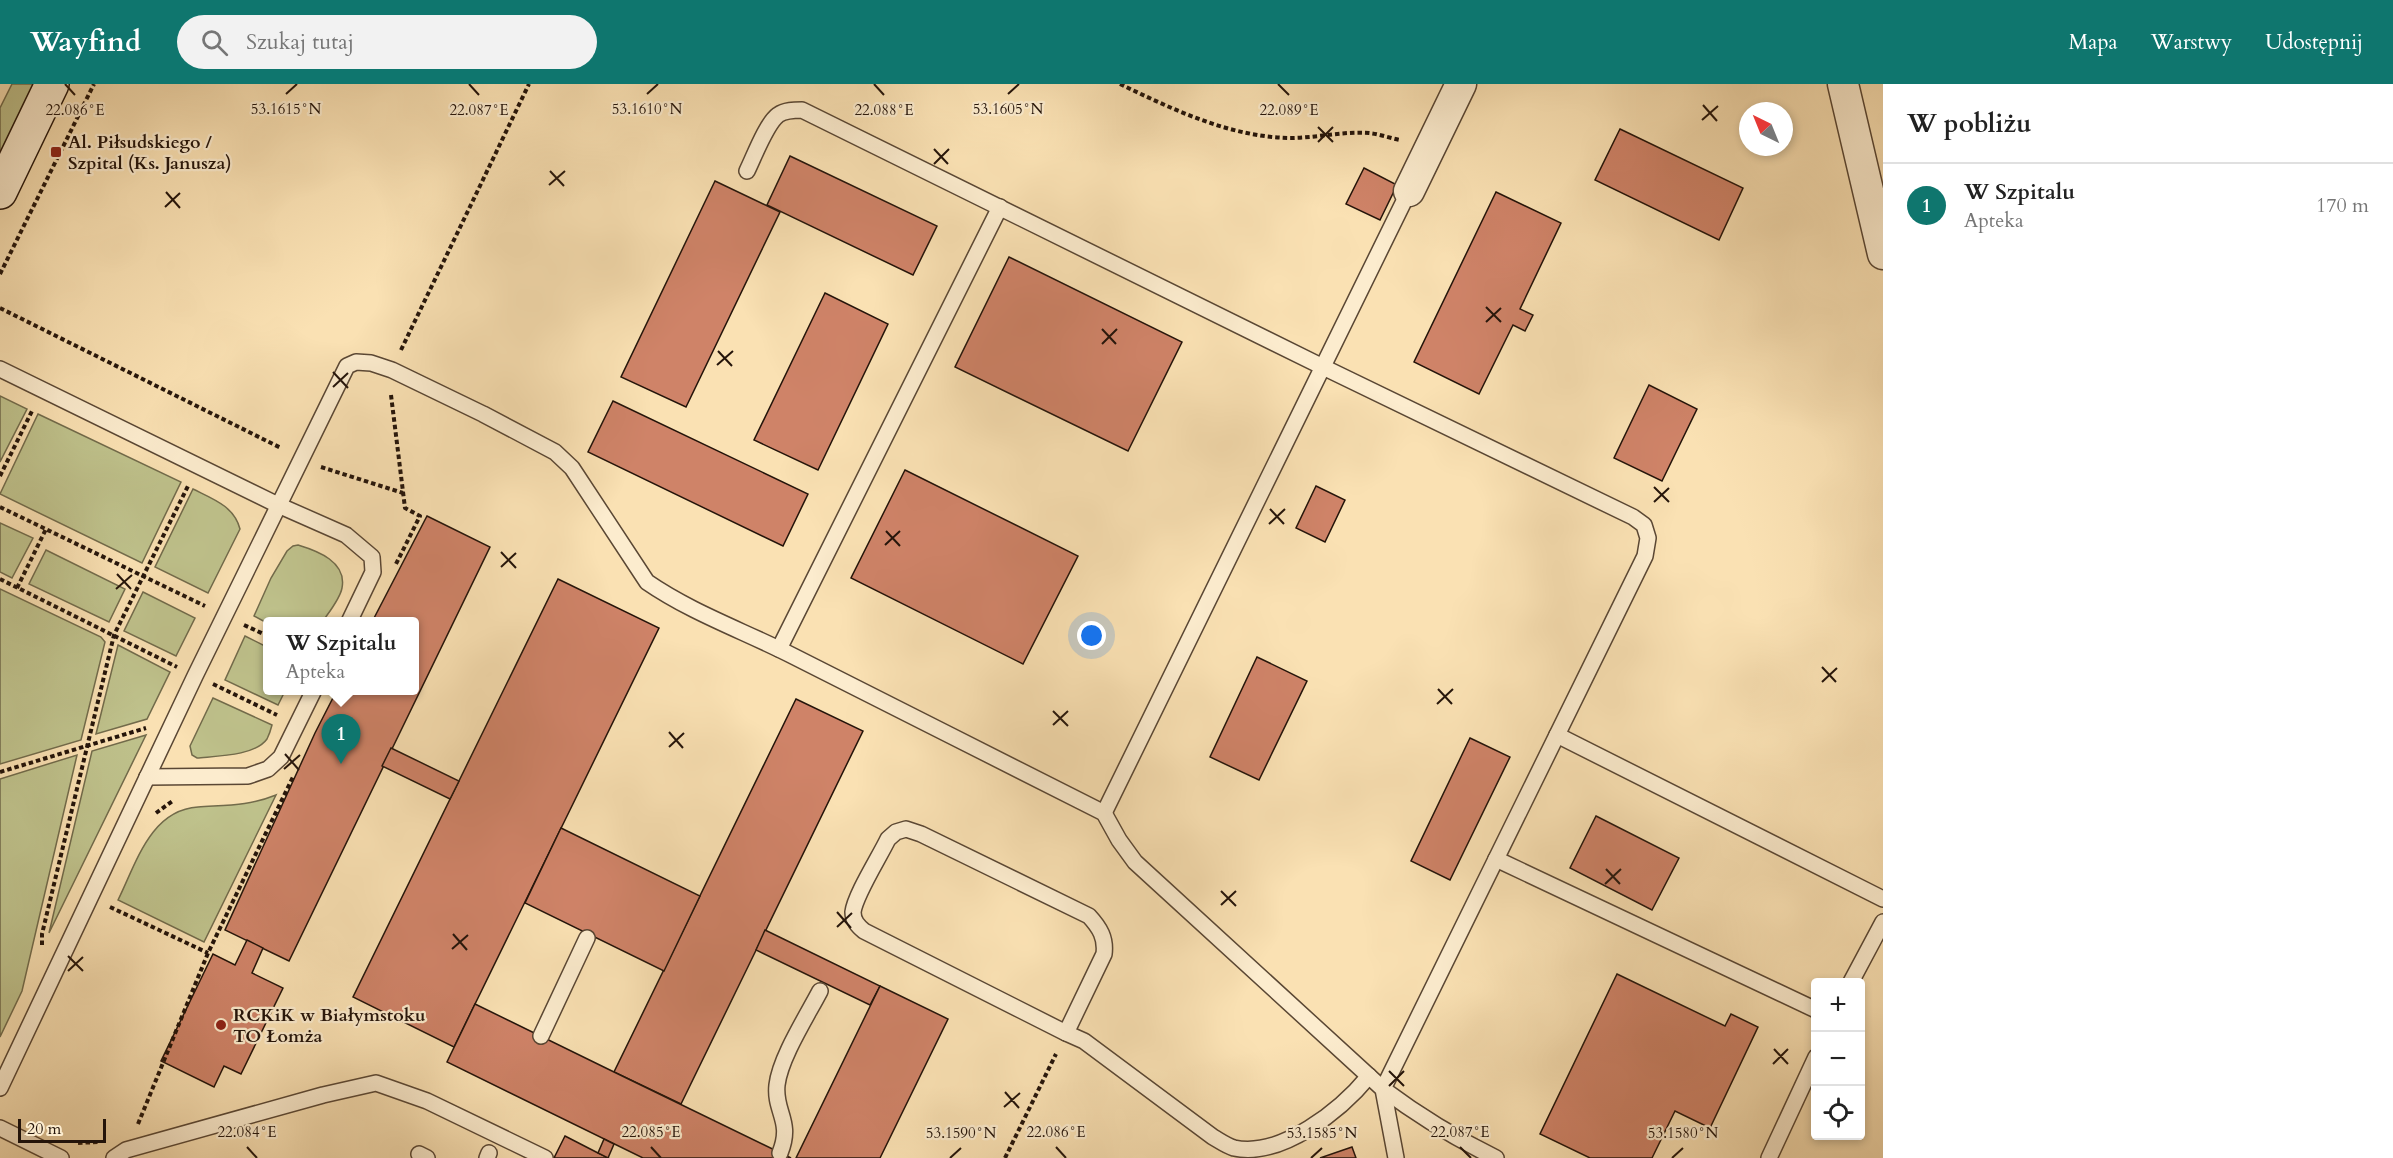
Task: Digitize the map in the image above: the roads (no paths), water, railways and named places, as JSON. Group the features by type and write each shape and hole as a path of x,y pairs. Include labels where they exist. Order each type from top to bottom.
{"street":[{"path":"0,192 52,84"},
{"path":"1409,190 1461,84"},
{"path":"1843,84 1883,254"}],"lane":[{"path":"747,171 770,124 778,115 789,110 802,110 1323,367 1565,482 1644,525 1648,538 1645,556 1383,1089 1396,1158"},
{"path":"1104,813 1409,190"},
{"path":"779,649 1000,207"},
{"path":"0,1089 278,505 347,366 356,362 371,363 392,370 555,452 572,468 647,582 690,608 779,649 1104,813 1119,840 1136,862 1383,1089 1415,1113 1452,1136 1496,1158"},
{"path":"0,369 278,505 346,535 372,557 373,572 351,617"},
{"path":"147,777 248,776 268,769 281,757 312,695"},
{"path":"1557,735 1883,899"},
{"path":"1066,1033 1104,954 1105,945 1098,926 1089,916 921,834 906,829 896,832 888,839 856,901 853,913 856,924 864,931 1066,1033 1084,1041 1214,1137 1234,1149 1256,1151 1278,1148 1302,1136 1346,1102 1369,1076"},
{"path":"1497,858 1811,1008"},
{"path":"1853,978 1883,922"},
{"path":"541,1036 587,938"},
{"path":"780,1153 786,1140 786,1125 777,1101 781,1067 820,991"},
{"path":"1769,1158 1811,1066"},
{"path":"114,1158 126,1150 323,1095 376,1083 427,1101 545,1158"},
{"path":"0,1128 61,1158"}],"place":[{"name":"Al. Piłsudskiego / Szpital (Ks. Janusza)","path":"56,152"},
{"name":"W Szpitalu","path":"341,764"},
{"name":"RCKiK w Białymstoku TO Łomża","path":"221,1025"}]}
